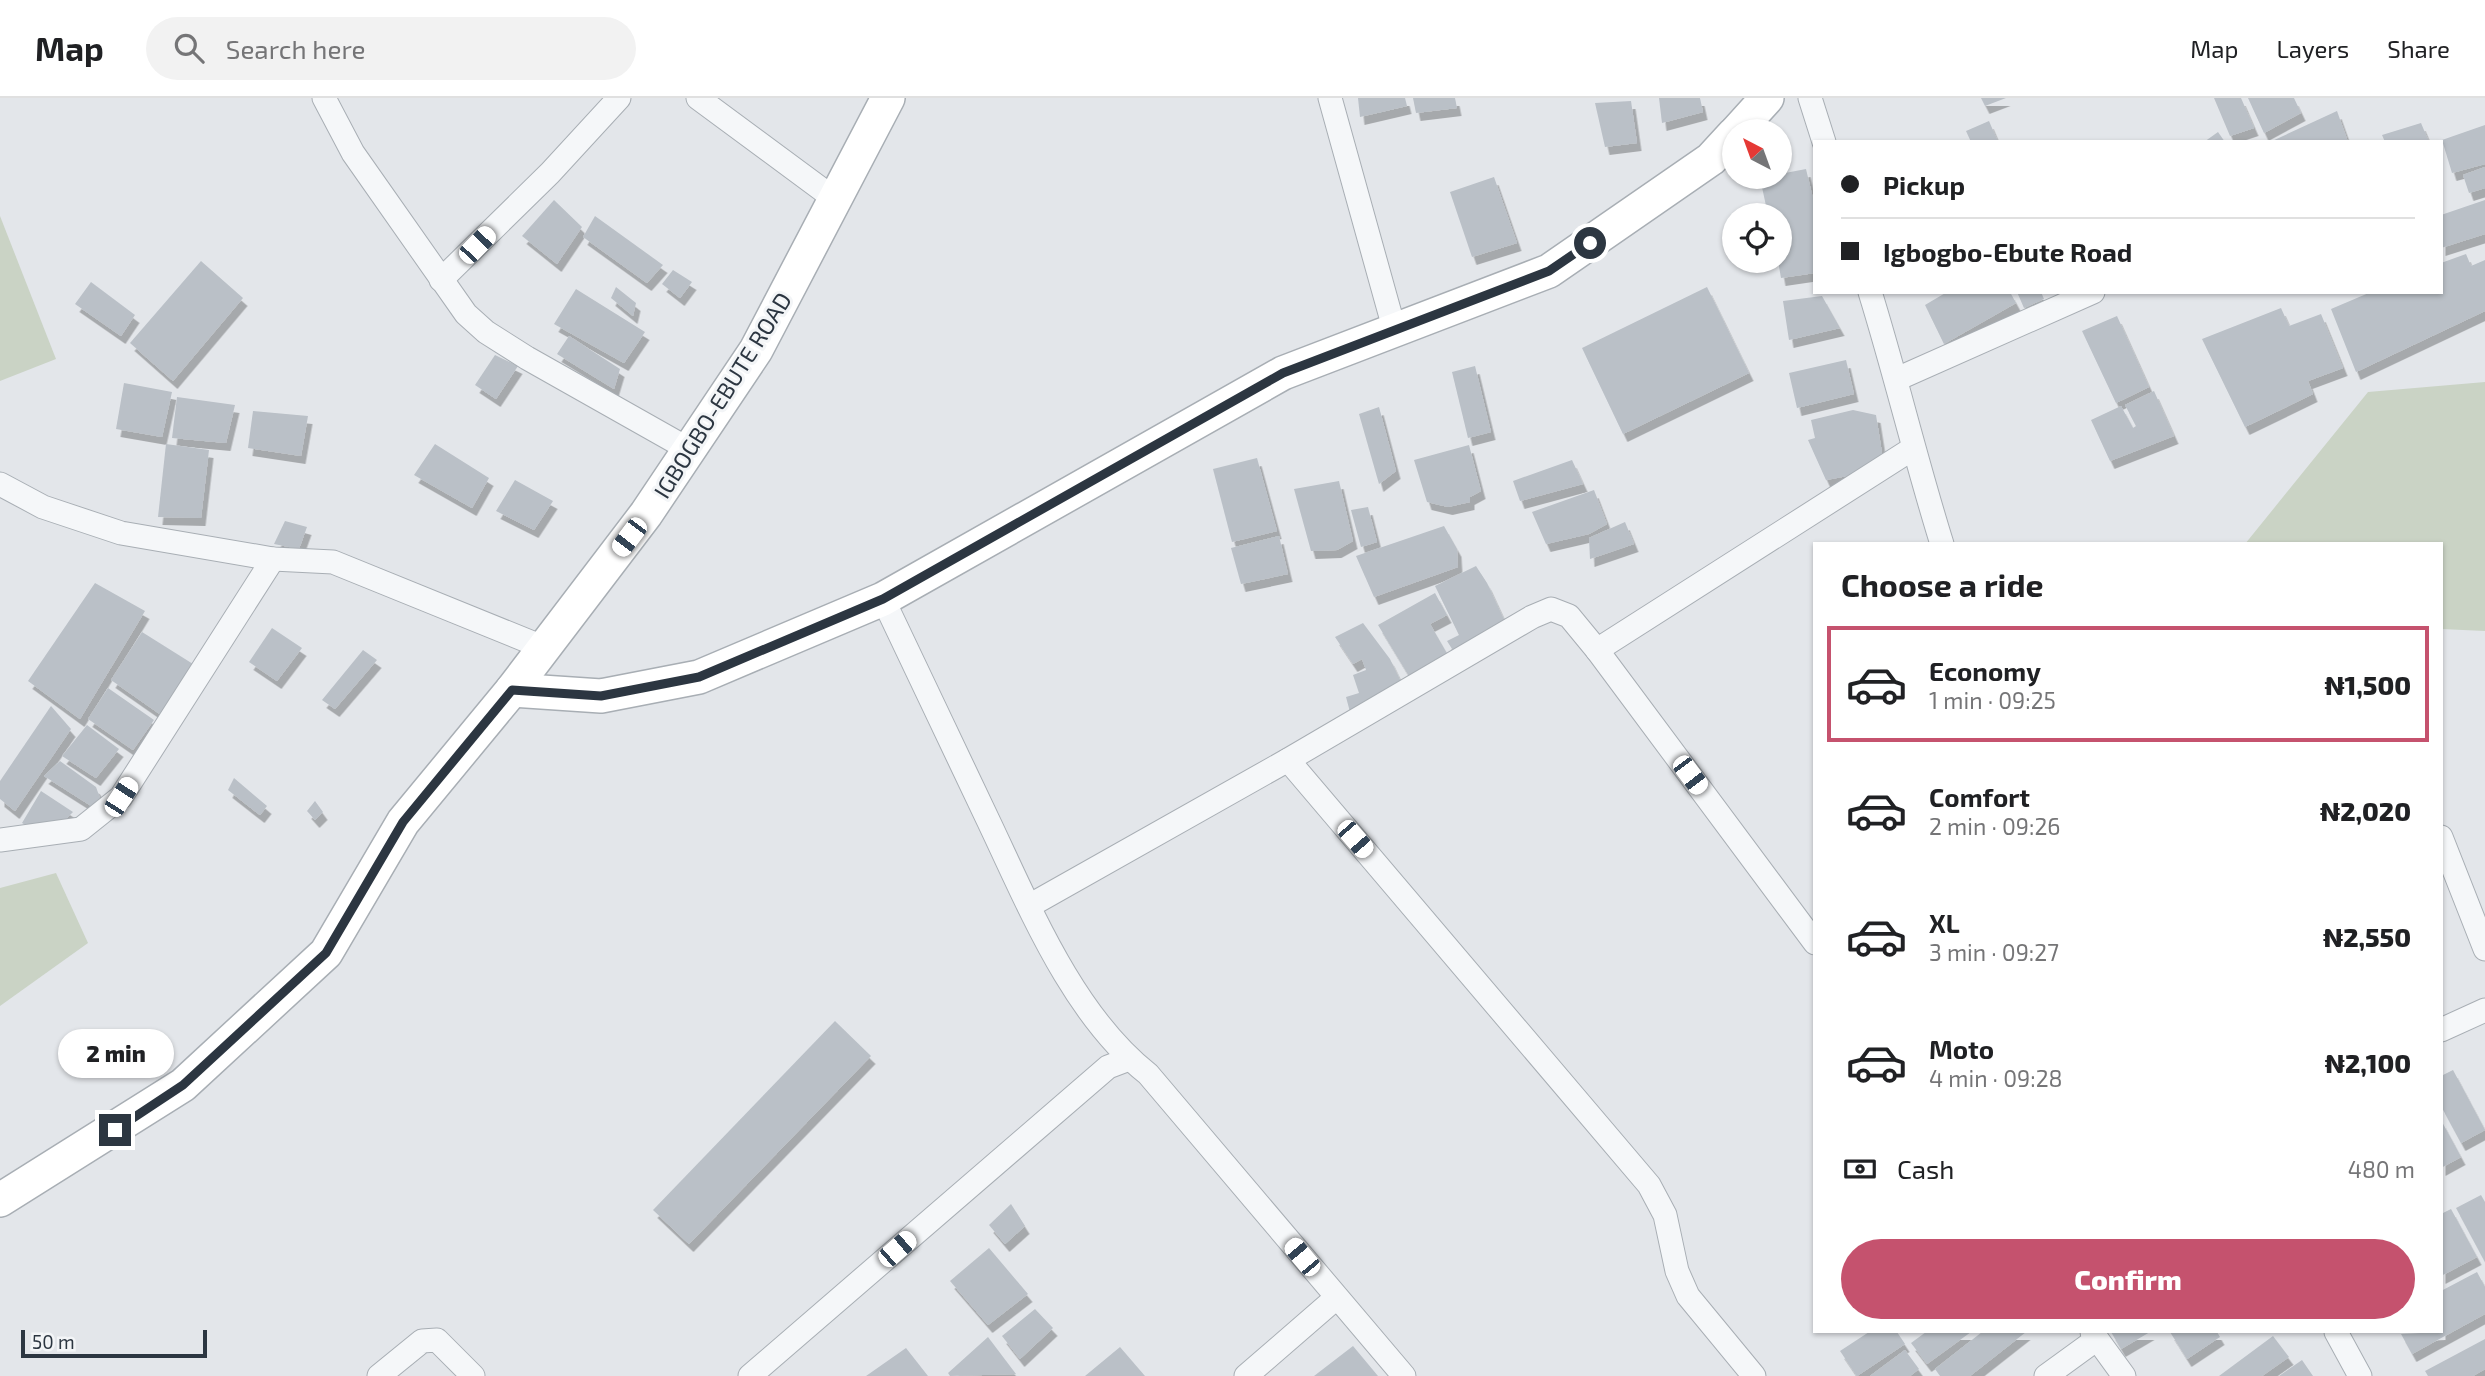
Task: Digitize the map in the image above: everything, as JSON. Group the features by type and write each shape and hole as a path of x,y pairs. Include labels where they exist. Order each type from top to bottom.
{"main road":[{"name":"IGBOGBO-EBUTE ROAD","path":"0,1200 183,1085 326,953 403,822 512,690 646,514 756,350 888,98"},
{"path":"1748,119 1767,98"},
{"path":"512,690 601,696 699,677 883,599 1283,373 1394,328 1549,271 1711,159 1722,147"}],"street":[{"path":"324,98 353,153 466,314 486,332 690,450"},
{"path":"441,280 551,173 619,98"},
{"path":"698,98 836,200"},
{"path":"1331,98 1394,328"},
{"path":"1810,98 1823,140"},
{"path":"1871,294 1897,379 1912,449 1941,542"},
{"path":"1897,379 2088,294"},
{"path":"1597,650 1912,449"},
{"path":"0,484 43,507 121,533 273,559 333,562 545,648"},
{"path":"0,840 81,829 121,797 273,559"},
{"path":"883,599 1029,906 1073,988 1129,1059 1148,1074 1404,1376"},
{"path":"1029,906 1288,760 1532,617 1551,609 1569,616 1597,650 1813,940"},
{"path":"1288,760 1649,1185 1665,1215 1677,1271 1688,1296 1755,1376"},
{"path":"2443,842 2485,949"},
{"path":"2443,1029 2485,1010"},
{"path":"750,1376 1108,1067 1129,1059"},
{"path":"1246,1376 1336,1298"},
{"path":"2337,1333 2360,1376"},
{"path":"2046,1376 2095,1335 2124,1376"},
{"path":"379,1376 422,1341 437,1340 473,1376"}],"green space":[{"path":"0,216 56,359 0,381"},
{"path":"2485,382 2485,631 2443,629 2443,542 2247,542 2368,392"},
{"path":"56,873 88,943 0,1006 0,888"}],"building":[{"path":"1358,98 1405,98 1407,106 1360,117"},
{"path":"1413,98 1455,98 1457,108 1416,113"},
{"path":"1659,98 1700,98 1703,112 1662,123"},
{"path":"1981,98 2006,98 1985,106"},
{"path":"2214,98 2241,98 2254,128 2230,136"},
{"path":"2248,98 2294,98 2301,113 2264,133"},
{"path":"1631,101 1637,143 1605,147 1595,103"},
{"path":"2337,111 2347,140 2274,140"},
{"path":"1989,121 1997,140 1970,140 1966,131"},
{"path":"2421,123 2428,140 2384,140 2382,135"},
{"path":"2485,125 2485,164 2452,173 2442,140"},
{"path":"2218,132 2224,140 2207,140"},
{"path":"2485,167 2485,188 2469,193 2463,175"},
{"path":"1806,169 1813,199 1813,273 1781,278 1780,273 1792,273 1792,203 1765,203 1762,189 1792,189 1792,172"},
{"path":"1494,177 1517,243 1472,257 1450,192"},
{"path":"554,200 582,227 557,264 522,236"},
{"path":"2485,200 2485,234 2443,247 2443,214"},
{"path":"595,216 663,265 647,283 583,237"},
{"path":"2466,254 2471,266 2485,260 2485,311 2356,372 2331,309 2366,294 2443,294 2443,262"},
{"path":"201,261 243,298 173,381 130,343"},
{"path":"673,270 692,282 680,298 662,284"},
{"path":"91,282 135,315 121,336 75,304"},
{"path":"616,287 636,303 633,316 611,298"},
{"path":"1707,287 1749,373 1623,434 1582,348"},
{"path":"576,289 645,332 624,363 554,324"},
{"path":"1944,294 2011,294 2016,303 1944,344 1925,305"},
{"path":"2018,294 2042,294 2044,299 2024,308"},
{"path":"1822,296 1840,328 1789,340 1783,301"},
{"path":"2281,308 2289,326 2321,314 2343,368 2308,381 2313,394 2245,427 2202,339"},
{"path":"2117,316 2149,387 2116,403 2082,331"},
{"path":"569,336 620,369 614,389 557,354"},
{"path":"495,355 518,366 496,399 475,385"},
{"path":"1846,360 1854,394 1797,408 1789,373"},
{"path":"1475,366 1491,432 1468,438 1452,372"},
{"path":"124,383 172,392 162,437 116,429"},
{"path":"2154,391 2174,436 2110,461 2091,420 2121,406 2133,428 2136,426 2125,405"},
{"path":"177,397 235,405 226,443 172,438"},
{"path":"1379,407 1396,471 1379,484 1359,414"},
{"path":"1853,410 1876,415 1882,453 1876,458 1880,470 1826,480 1808,440 1815,438 1811,420"},
{"path":"253,411 308,416 301,456 248,448"},
{"path":"166,444 209,450 201,518 158,517"},
{"path":"435,444 489,478 472,508 414,475"},
{"path":"1469,445 1481,491 1470,497 1470,502 1448,507 1427,502 1414,460"},
{"path":"1257,458 1277,531 1232,542 1213,469"},
{"path":"1572,460 1583,484 1520,501 1513,481"},
{"path":"515,480 553,501 534,530 496,511"},
{"path":"1339,481 1353,541 1337,550 1311,551 1294,489"},
{"path":"1594,490 1607,524 1589,534 1546,544 1532,512"},
{"path":"1368,507 1377,542 1361,547 1351,510"},
{"path":"285,521 307,527 299,549 274,544"},
{"path":"1625,522 1634,544 1590,559 1589,538"},
{"path":"1444,526 1457,549 1458,567 1374,597 1356,556"},
{"path":"1279,536 1288,574 1241,584 1231,548"},
{"path":"1476,566 1505,622 1454,652 1447,641 1459,635 1435,586"},
{"path":"95,583 145,611 80,719 28,681"},
{"path":"1435,593 1447,615 1430,624 1449,657 1412,681 1378,625"},
{"path":"1363,623 1390,659 1401,682 1350,712 1346,697 1359,693 1353,675 1366,670 1362,659 1353,664 1335,637"},
{"path":"272,628 302,648 277,681 249,662"},
{"path":"142,632 193,664 164,717 111,680"},
{"path":"363,650 377,660 335,709 322,700"},
{"path":"108,688 154,720 133,750 88,719"},
{"path":"51,706 71,729 15,811 0,799 0,781"},
{"path":"87,725 119,749 96,778 62,756"},
{"path":"60,761 96,787 100,798 96,809 44,776"},
{"path":"234,778 267,806 260,815 228,790"},
{"path":"41,791 73,812 52,833 34,830 22,823"},
{"path":"315,801 323,812 315,820 307,811"},
{"path":"835,1021 871,1056 689,1244 653,1210"},
{"path":"2453,1070 2485,1130 2461,1143 2443,1110 2443,1075"},
{"path":"2443,1124 2461,1157 2443,1167"},
{"path":"2481,1195 2485,1202 2485,1262 2456,1208"},
{"path":"1011,1204 1025,1226 1005,1244 989,1225"},
{"path":"2451,1209 2477,1257 2443,1275 2443,1213"},
{"path":"989,1248 1028,1294 988,1325 950,1281"},
{"path":"2477,1272 2485,1287 2485,1314 2412,1354 2401,1334 2443,1333 2443,1290"},
{"path":"1035,1309 1053,1328 1020,1359 1002,1336"},
{"path":"1867,1333 1898,1333 1905,1344 1857,1376 1840,1351"},
{"path":"1925,1333 1970,1333 1927,1364 1911,1343"},
{"path":"1981,1333 2025,1333 1970,1376 1940,1376 1935,1369"},
{"path":"2112,1333 2148,1333 2121,1349"},
{"path":"2171,1333 2218,1333 2220,1337 2187,1359"},
{"path":"2273,1336 2289,1357 2262,1376 2219,1376"},
{"path":"988,1337 1016,1374 950,1376 948,1373"},
{"path":"2485,1339 2485,1369 2473,1376 2428,1376 2425,1371"},
{"path":"1353,1346 1378,1376 1314,1376"},
{"path":"1120,1347 1145,1376 1085,1376"},
{"path":"906,1348 928,1376 866,1376"},
{"path":"1905,1350 1919,1369 1910,1376 1870,1376"},
{"path":"2302,1360 2313,1376 2279,1376"}],"route":[{"path":"115,1130 183,1085 326,953 403,822 512,690 601,696 699,677 883,599 1283,373 1394,328 1549,271 1590,243"}]}
